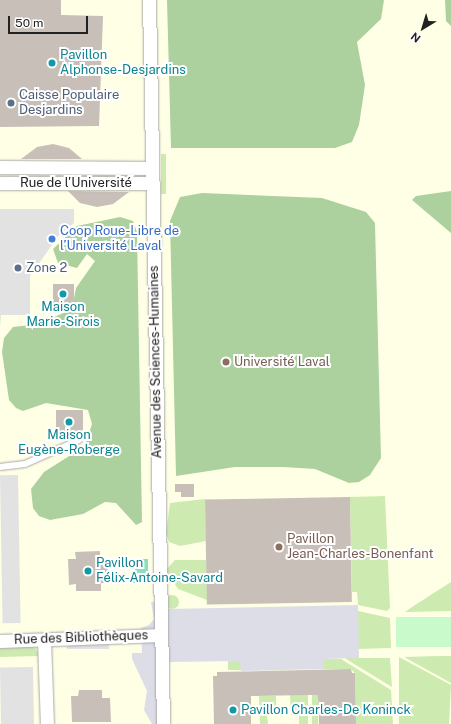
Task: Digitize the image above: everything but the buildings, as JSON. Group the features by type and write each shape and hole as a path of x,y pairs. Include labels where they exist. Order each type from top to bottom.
{"street":[{"name":"Avenue des Sciences-Humaines","path":"149,0 163,724"},
{"name":"Rue de l'Université","path":"0,167 152,168"},
{"name":"Rue de l'Université","path":"0,183 152,183"},
{"name":"Rue des Bibliothèques","path":"0,641 161,635"},
{"path":"44,640 47,724"}],"lane":[{"path":"0,467 25,464 79,440"}],"shaded area":[{"name":"Université Laval","path":"0,0 451,0 451,724 0,724"},
{"name":"Zone 2","path":"0,209 74,209 74,223 59,235 30,276 30,315 1,315 0,327"},
{"path":"0,475 18,475 21,623 3,623"},
{"path":"151,602 167,602 167,609 358,605 359,658 324,659 324,669 241,671 240,661 168,662 169,724 152,724 144,710 147,691 132,659 132,653 142,653 141,628 149,625 154,619"},
{"path":"67,640 109,640 109,649 67,649"},
{"path":"33,667 34,724 1,724 0,668"}],"green space":[{"path":"167,0 384,0 381,19 357,42 365,85 359,125 352,142 335,148 171,148"},
{"path":"445,0 451,0 451,26 446,21"},
{"path":"161,154 166,154 166,194 161,194"},
{"path":"451,191 451,233 412,200 416,196"},
{"path":"202,193 322,198 366,212 375,223 381,458 370,475 359,482 349,483 315,469 283,467 235,467 176,476 170,221 180,197"},
{"path":"120,217 133,221 137,232 142,522 136,525 116,503 105,502 83,514 50,520 39,516 33,508 31,489 44,472 85,446 92,424 88,410 46,403 23,411 16,408 9,400 2,352 4,338 13,327 39,324 72,309 76,288 95,261 87,254 77,268 58,263 53,249 77,226"},
{"path":"385,496 390,608 387,611 358,605 357,592 352,592 350,497"},
{"path":"205,499 206,541 180,546 169,542 166,533 170,503"},
{"path":"133,559 148,559 148,583 133,583"},
{"path":"175,560 206,560 207,600 178,589 166,570"},
{"path":"451,582 451,611 405,612 412,607"},
{"path":"172,595 177,597 179,602 177,607 172,609 167,607 165,602 167,597"},
{"path":"358,611 390,618 391,648 358,649"},
{"path":"396,617 451,617 451,647 396,647"},
{"path":"0,646 34,646 40,656 0,657"},
{"path":"439,656 451,656 451,683 404,657"},
{"path":"399,657 451,685 449,724 399,724"},
{"path":"346,658 390,658 392,687 346,659"},
{"path":"324,659 341,659 391,690 393,724 356,724 355,673 351,669 324,669"},
{"path":"228,661 241,661 241,670 228,670"},
{"path":"290,695 308,695 308,724 299,724 299,715 291,715"},
{"path":"312,695 318,695 318,724 312,724"},
{"path":"259,696 276,696 276,715 267,715 268,724 260,724"}],"place":[{"name":"Pavillon Alphonse-Desjardins","path":"52,63"},
{"name":"Caisse Populaire Desjardins","path":"11,103"},
{"name":"Coop Roue-Libre de l’Université Laval","path":"52,239"},
{"name":"Zone 2","path":"18,268"},
{"name":"Maison Marie-Sirois","path":"63,294"},
{"name":"Université Laval","path":"226,362"},
{"name":"Maison Eugène-Roberge","path":"69,422"},
{"name":"Pavillon Jean-Charles-Bonenfant","path":"279,547"},
{"name":"Pavillon Félix-Antoine-Savard","path":"88,571"},
{"name":"Pavillon Charles-De Koninck","path":"233,710"}]}
